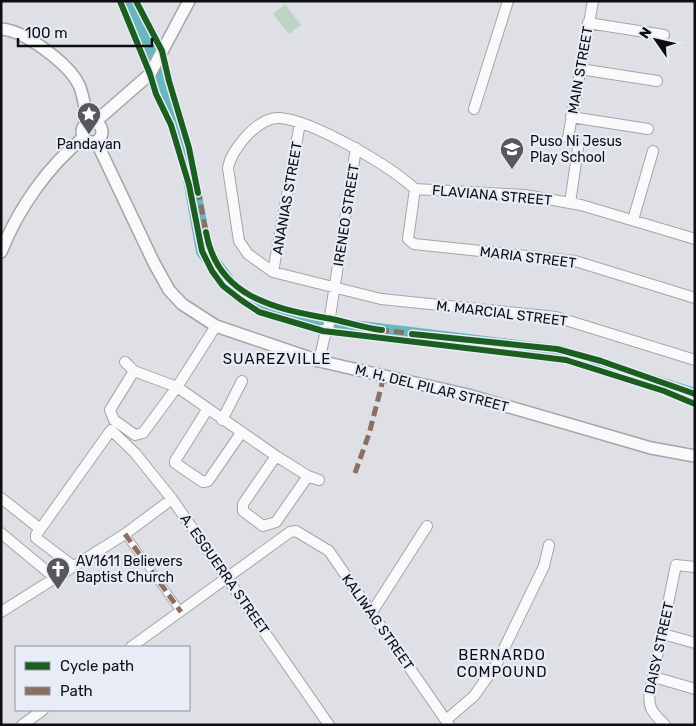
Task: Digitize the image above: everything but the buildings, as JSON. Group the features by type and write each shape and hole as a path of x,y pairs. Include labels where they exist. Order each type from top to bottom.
{"street":[{"path":"1,29 20,34 35,43 66,68 78,84 91,122 102,129 101,136 96,141 89,141 84,137 82,130 91,122 153,70 189,1"},
{"path":"474,109 508,1"},
{"name":"MAIN STREET","path":"568,138 593,1"},
{"path":"588,23 664,35"},
{"path":"580,69 657,82"},
{"path":"571,117 648,129"},
{"name":"FLAVIANA STREET","path":"274,272 248,254 239,241 228,176 229,159 237,145 264,124 277,118 300,123 356,148 403,178 415,189 525,195 570,203 695,239"},
{"name":"ANANIAS STREET","path":"274,272 300,123"},
{"path":"1,252 15,223 55,165 84,137"},
{"name":"M. H. DEL PILAR STREET","path":"96,141 154,263 169,290 182,304 216,326 319,361 468,395 650,448 695,456"},
{"name":"IRENEO STREET","path":"319,361 334,286 356,148"},
{"path":"570,203 578,148"},
{"path":"633,220 653,151"},
{"name":"MARIA STREET","path":"415,189 408,238 414,244 575,261 695,298"},
{"name":"M. MARCIAL STREET","path":"274,272 381,299 556,317 695,360"},
{"path":"134,371 110,410 114,420 135,436 143,433 177,388 216,326"},
{"path":"125,362 134,371 177,388 276,456 308,476 319,480"},
{"path":"222,420 242,381"},
{"path":"207,410 175,461 175,463 203,482 208,481 241,433"},
{"name":"A. ESGUERRA STREET","path":"39,528 112,430 136,453 172,499 329,725"},
{"path":"276,456 243,504 243,511 263,526 276,522 308,476"},
{"path":"1,498 39,528 36,538 73,566"},
{"path":"1,612 125,534 172,499"},
{"path":"372,612 427,526"},
{"name":"KALIWAG STREET","path":"228,579 290,532 296,531 329,551 448,722"},
{"path":"1,533 54,577"},
{"path":"125,534 181,612"},
{"path":"448,722 474,696 492,671 544,566 549,545"},
{"name":"DAISY STREET","path":"665,725 651,711 648,703 676,564 695,567"},
{"path":"133,646 228,579"},
{"path":"663,634 695,643"},
{"path":"654,678 695,689"},
{"path":"22,725 42,711"}],"green space":[{"path":"117,1 124,1 150,60 146,65"},
{"path":"285,4 301,25 289,34 273,14"}],"waterway":[{"path":"126,1 158,63 187,157 204,251 231,287 244,298 261,307 320,324 558,353 695,396"}],"marked path":[{"path":"198,190 206,232"},
{"path":"379,330 417,334"},
{"path":"355,473 369,434 384,376"},
{"path":"125,534 181,612"}],"cycle path":[{"path":"120,1 150,74 156,94 171,125 189,185 202,251 212,271 223,286 241,300 259,312 323,331 566,360 664,391 695,404"},
{"path":"136,1 162,51 189,148 198,193"},
{"path":"206,232 212,254 222,271 235,285 250,295 286,309 382,330"},
{"path":"412,334 557,349 601,361 695,394"}],"place":[{"name":"Pandayan","path":"89,135"},
{"name":"Puso Ni Jesus Play School","path":"512,170"},
{"name":"AV1611 Believers Baptist Church","path":"58,590"}],"district":[{"name":"SUAREZVILLE","path":"277,359"},
{"name":"BERNARDO COMPOUND","path":"502,664"}]}
